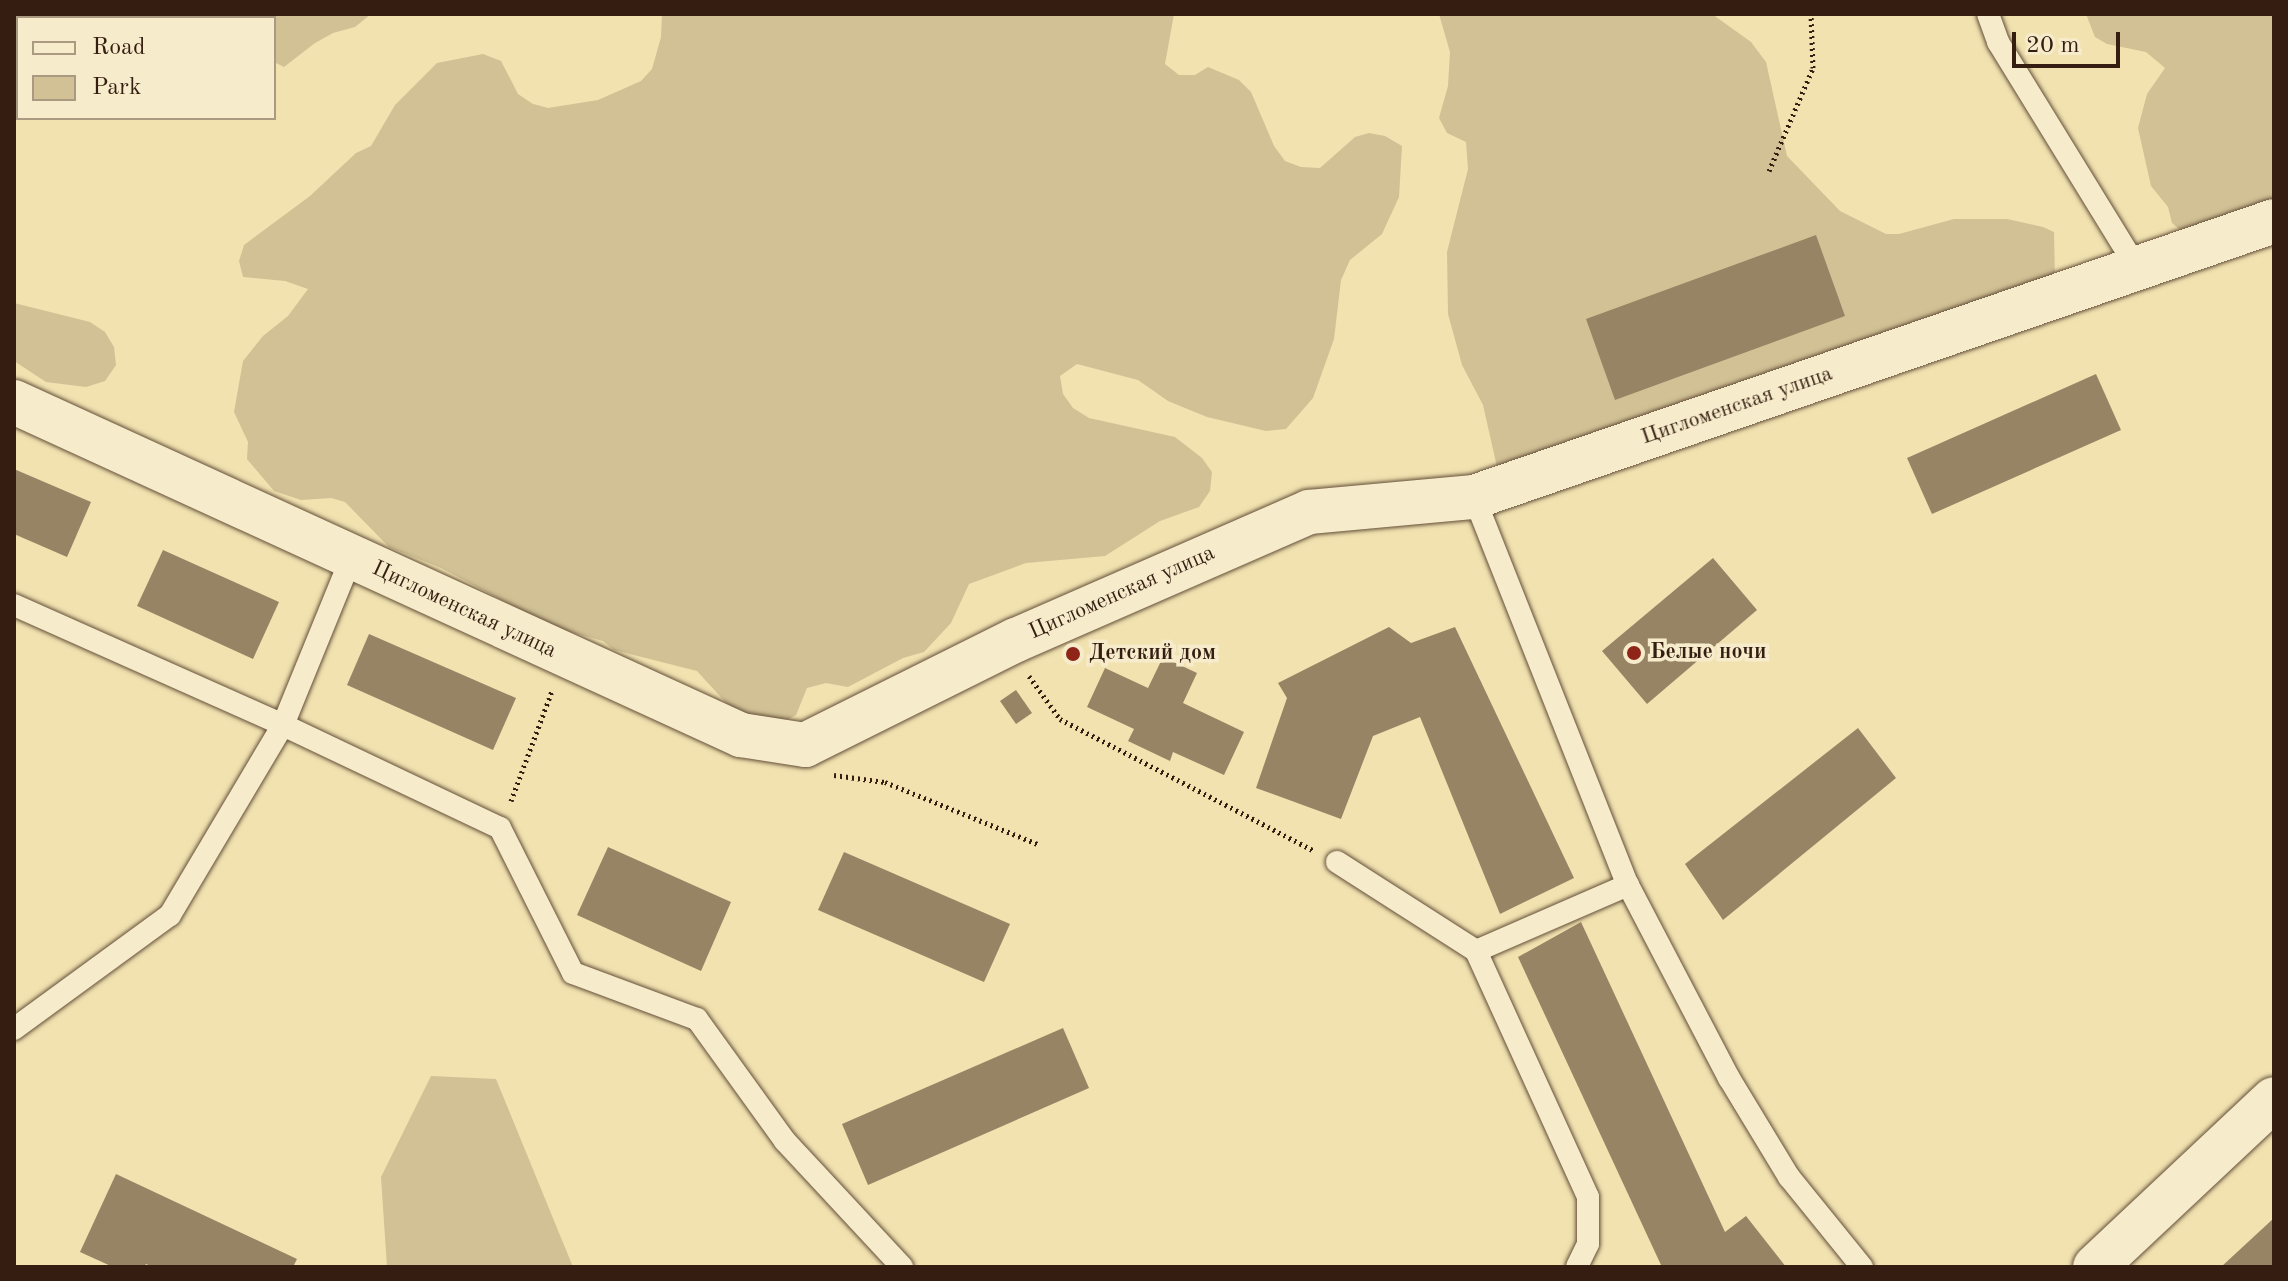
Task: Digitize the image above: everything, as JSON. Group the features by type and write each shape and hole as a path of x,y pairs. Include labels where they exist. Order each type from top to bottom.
{"street":[{"name":"Цигломенская улица","path":"14,402 741,735 805,745 1016,640 1309,512 1474,497 2274,221"},
{"path":"2095,1267 2274,1099"}],"lane":[{"path":"1988,14 1998,42 2137,268"},
{"path":"1474,497 1628,885 1729,1078 1789,1177 1862,1267"},
{"path":"14,1029 170,915 283,725 351,558"},
{"path":"14,605 283,725 500,828 573,973 697,1019 785,1141 902,1267"},
{"path":"1337,862 1476,951 1588,1197 1588,1244 1577,1267"},
{"path":"1476,951 1628,885"}],"path":[{"path":"1769,171 1813,68 1811,14"},
{"path":"1016,640 1027,672 1060,719 1337,862"},
{"path":"500,828 564,656"}],"green space":[{"path":"371,14 355,27 333,33 315,43 284,67 276,63 276,16 75,16"},
{"path":"662,14 1174,14 1165,64 1179,75 1195,75 1208,67 1239,80 1251,92 1274,146 1285,161 1301,167 1320,168 1355,137 1369,133 1385,136 1402,146 1399,197 1382,234 1350,260 1341,280 1334,339 1313,398 1286,429 1266,431 1207,417 1168,401 1138,380 1077,364 1060,376 1063,394 1073,408 1089,418 1175,437 1202,458 1212,472 1210,491 1199,507 1160,521 1105,556 1026,563 969,584 951,623 924,652 903,658 848,687 826,683 807,688 796,715 783,722 739,717 697,671 614,650 603,641 553,627 441,568 389,547 345,502 331,498 301,500 274,491 247,459 248,442 234,412 243,361 263,336 288,316 308,289 285,281 243,277 239,261 244,245 310,196 356,153 371,146 395,105 437,63 483,54 501,61 518,94 533,104 548,108 598,100 641,81 652,69 661,37"},
{"path":"1439,14 1712,14 1751,42 1766,62 1787,156 1840,211 1886,234 1899,234 1954,219 2007,219 2043,227 2054,232 2055,282 1497,467 1483,405 1462,365 1448,314 1447,252 1468,169 1466,142 1447,133 1439,118 1448,86 1450,52"},
{"path":"2086,14 2274,14 2274,209 2187,236 2172,223 2168,207 2151,186 2138,128 2147,94 2165,68 2146,52 2107,44 2095,37"},
{"path":"14,303 90,322 105,332 114,347 116,365 105,381 86,387 46,382 14,361"},
{"path":"431,1076 496,1079 573,1267 387,1267 381,1177"}],"building":[{"path":"1816,235 1845,316 1615,400 1586,319"},
{"path":"2096,374 2121,430 1932,514 1907,458"},
{"path":"14,469 91,502 67,557 14,534"},
{"path":"163,550 279,602 253,659 137,606"},
{"path":"1713,558 1757,610 1647,704 1602,651"},
{"path":"1389,627 1411,643 1455,627 1574,878 1500,914 1420,717 1373,736 1341,819 1256,788 1287,698 1278,683"},
{"path":"369,634 516,698 493,750 347,685"},
{"path":"1163,657 1197,673 1183,703 1244,732 1224,775 1173,752 1170,761 1128,741 1134,729 1087,707 1105,668 1148,688"},
{"path":"1016,690 1032,713 1016,724 1000,701"},
{"path":"1858,728 1896,778 1723,920 1685,864"},
{"path":"608,847 731,902 701,971 577,915"},
{"path":"844,852 1010,924 984,982 818,910"},
{"path":"1581,922 1725,1232 1746,1216 1786,1267 1658,1267 1661,1265 1518,957"},
{"path":"1063,1028 1089,1088 868,1185 842,1124"},
{"path":"116,1174 297,1259 293,1267 153,1267 146,1264 144,1267 113,1267 80,1252"},
{"path":"2274,1218 2274,1267 2221,1267"}],"place":[{"name":"Белые ночи","path":"1634,653"},
{"name":"Детский дом","path":"1073,654"}]}
